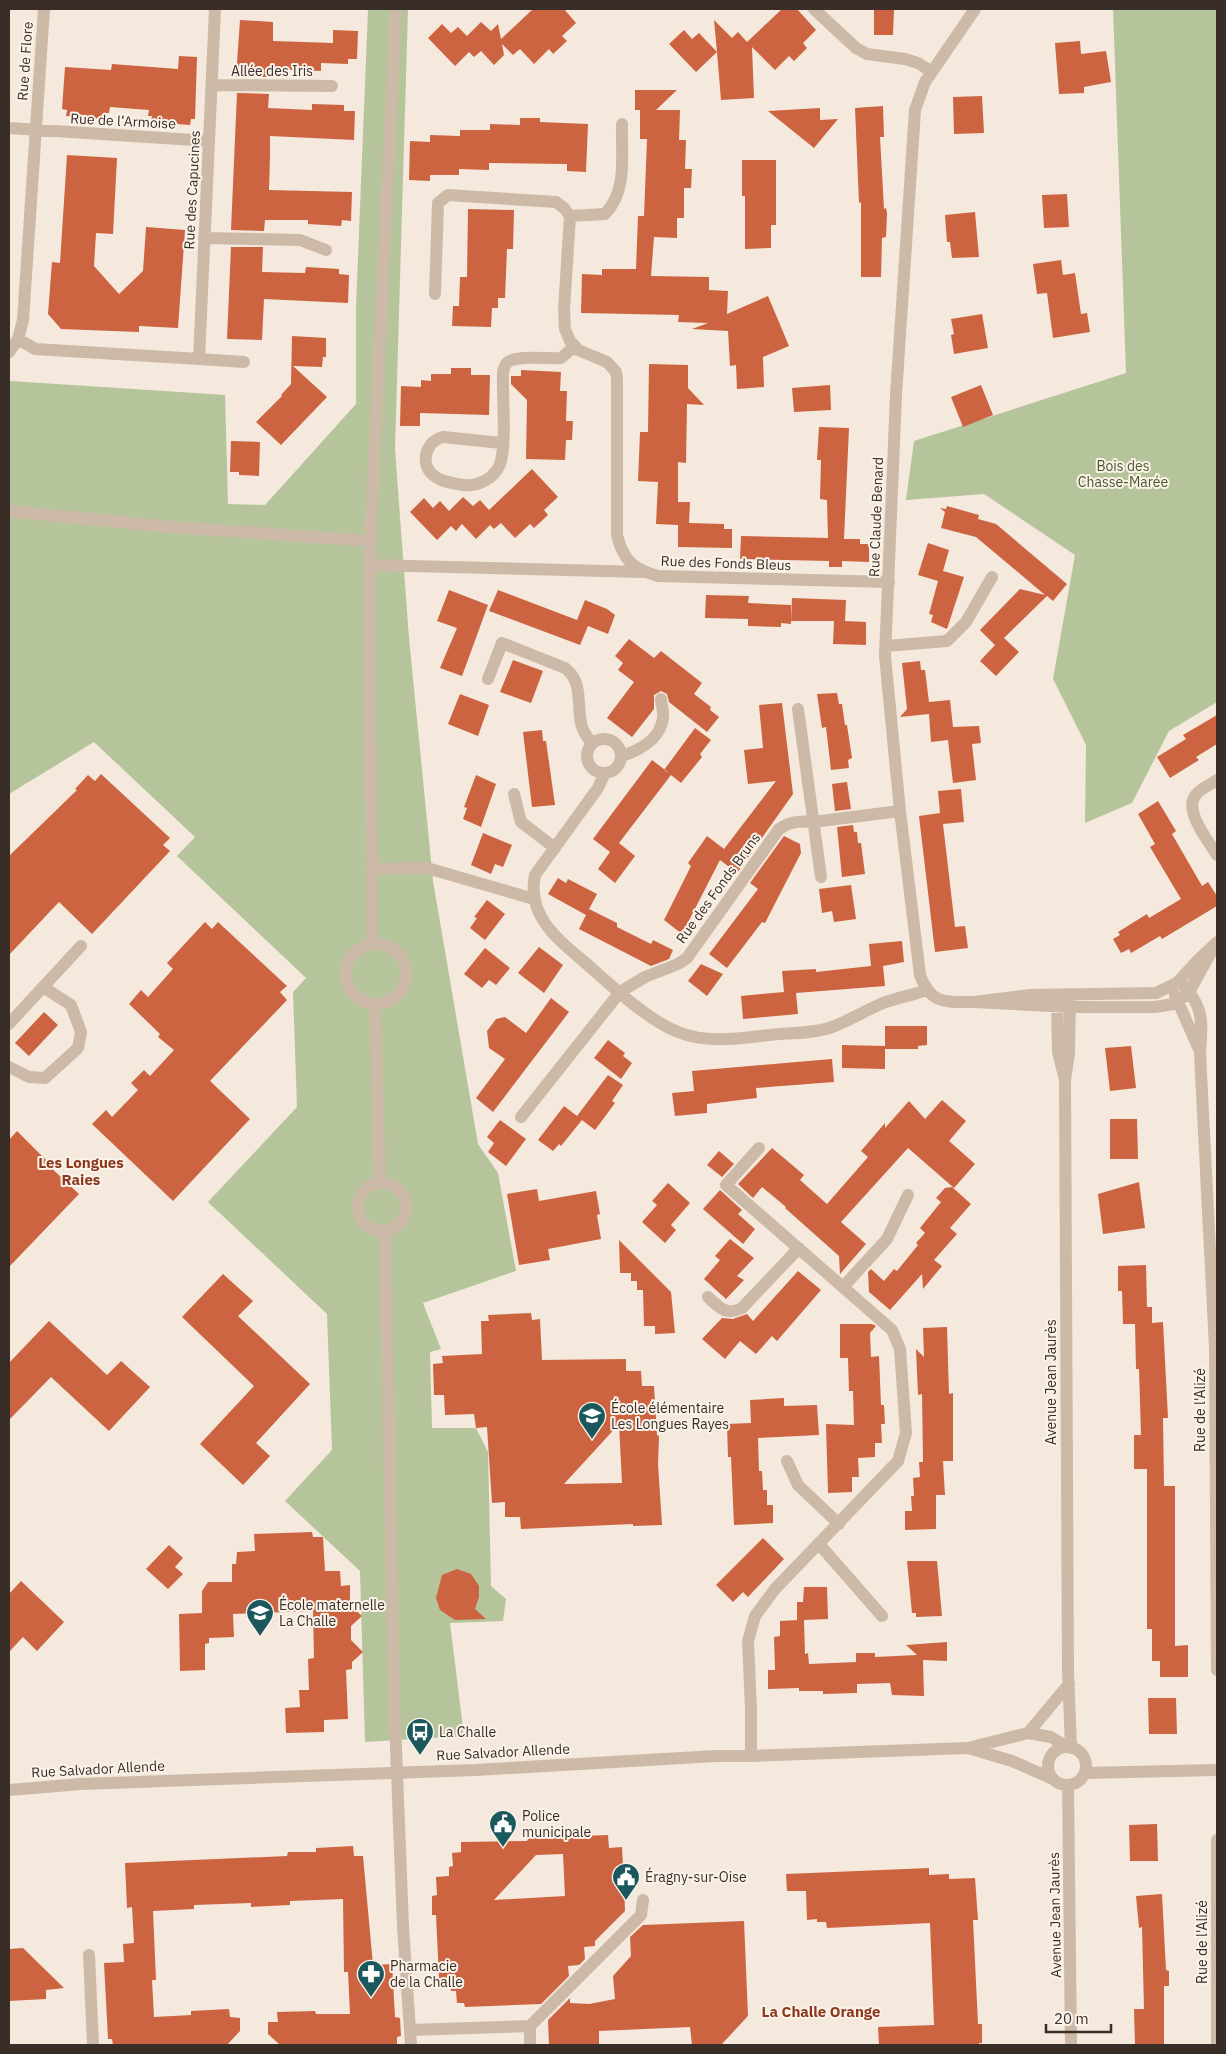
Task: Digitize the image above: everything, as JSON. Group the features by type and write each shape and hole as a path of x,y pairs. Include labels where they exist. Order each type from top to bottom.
{"street":[{"name":"Rue de Flore","path":"9,352 18,339 23,320 44,9"},
{"name":"Rue des Capucines","path":"198,359 215,9"},
{"path":"372,944 369,671 370,542 396,9"},
{"path":"814,9 856,48 867,54 905,59 918,63 932,72"},
{"name":"Rue Claude Benard","path":"927,990 918,968 900,811 886,646 896,395 915,110 925,82 976,9"},
{"name":"Allée des Iris","path":"212,85 332,86"},
{"path":"570,216 605,214 614,204 621,188 622,124"},
{"name":"Rue de l’Armoise","path":"9,128 209,141"},
{"path":"435,294 438,203 448,195 556,202 570,216 564,320 565,329 575,346 561,358 519,358 509,361 505,365 502,384 502,444 500,463 488,479 478,484 467,485 439,479 432,475 426,462 430,444 436,439 443,437 502,444"},
{"path":"204,238 300,240 326,250"},
{"path":"18,339 35,348 244,362"},
{"name":"Rue des Fonds Bleus","path":"575,346 589,355 607,362 616,372 618,398 617,535 620,550 626,560 643,572 658,576 889,582"},
{"path":"9,512 171,527 370,542"},
{"path":"370,565 643,572"},
{"path":"886,646 947,641 966,622 992,576"},
{"path":"488,679 502,644 566,668 572,673 577,685 581,725 592,744"},
{"path":"622,756 616,744 610,740 604,739 592,744 588,750 589,763 598,772 605,773 617,768 622,756 649,744 658,731 663,718 661,698"},
{"path":"798,710 821,877"},
{"path":"605,773 598,788 535,875 534,899 540,915 560,941 647,1014 677,1032 702,1038 725,1039 817,1031 832,1027 885,1003 927,990 936,999 943,1002 974,1002 1030,995 1064,1001 1155,1007 1178,1002 1190,992 1216,943"},
{"path":"1217,780 1196,794 1192,801 1192,814 1217,855"},
{"path":"514,794 521,822 555,848"},
{"name":"Rue des Fonds Bruns","path":"521,1116 620,992 645,977 678,964 686,958 780,829 788,823 800,821 814,822 900,811"},
{"path":"372,869 427,868 534,899"},
{"path":"1064,1001 1150,994 1175,984 1216,943"},
{"path":"372,944 386,945 398,953 405,966 406,980 400,992 389,1001 375,1004 364,1002 354,995 348,986 346,975 347,964 353,954 362,947 372,944"},
{"path":"9,1024 81,946"},
{"name":"Rue de l'Alizé","path":"1175,984 1190,992 1197,1006 1202,1026 1200,1054"},
{"name":"Rue de l'Alizé","path":"1175,984 1178,1002 1194,1034 1200,1054 1212,1150 1216,1348 1217,1670"},
{"path":"10,1068 29,1077 45,1078 78,1048 81,1032 70,1005 43,987"},
{"name":"Avenue Jean Jaurès","path":"1064,1001 1058,1052 1065,1080 1069,1748"},
{"path":"375,1004 380,1183"},
{"path":"750,1756 751,1709 747,1652 749,1633 755,1616 766,1600 898,1461 906,1433 900,1349 892,1330 726,1184 759,1148"},
{"path":"380,1183 392,1185 399,1190 406,1204 403,1219 393,1229 385,1231 368,1227 358,1211 359,1201 363,1193 368,1187 380,1183"},
{"path":"843,1287 887,1239 908,1195"},
{"path":"385,1231 394,1697 403,1926 411,2045"},
{"path":"708,1297 722,1310 733,1312 742,1308 799,1248"},
{"path":"786,1461 798,1484 839,1524"},
{"path":"819,1544 882,1616"},
{"path":"1028,1733 1069,1684"},
{"name":"Rue Salvador Allende","path":"9,1790 81,1784 476,1770 716,1756 968,1748 1028,1733 1051,1737 1069,1748"},
{"name":"Rue Salvador Allende","path":"968,1748 1012,1761 1053,1779"},
{"path":"1069,1748 1078,1751 1083,1757 1086,1765 1085,1772 1081,1779 1068,1785 1060,1784 1053,1779 1048,1771 1048,1762 1059,1749 1069,1748"},
{"path":"1085,1772 1217,1770"},
{"name":"Avenue Jean Jaurès","path":"1068,1785 1071,2045"},
{"name":"Rue de l'Alizé","path":"1217,1840 1217,2045"},
{"path":"410,2030 530,2026 641,1915 643,1900"},
{"path":"89,1955 93,2045"},
{"path":"530,2026 530,2045"}],"green space":[{"path":"368,9 408,9 395,449 409,638 433,881 478,1144 498,1173 516,1271 423,1303 441,1349 430,1352 432,1428 476,1428 488,1452 491,1586 506,1599 503,1621 450,1623 464,1736 365,1742 360,1571 285,1501 332,1450 327,1314 208,1202 297,1107 293,992 306,978 177,856 195,837 94,742 9,794 9,382 225,395 228,504 265,505 356,404 356,307"},
{"name":"Bois des Chasse-Marée","path":"1113,9 1217,9 1217,702 1169,731 1132,803 1085,823 1086,745 1053,679 1075,555 984,494 906,500 914,441 1126,373"}],"building":[{"path":"533,9 564,9 576,23 562,36 567,41 553,54 549,49 534,64 520,49 513,55 502,44 504,55 494,65 481,51 474,57 469,52 455,66 428,38 442,24 451,33 458,27 467,36 481,22 491,31 498,24 501,39"},
{"path":"782,9 797,9 816,30 803,43 807,48 794,61 789,56 775,70 752,47 754,98 721,100 714,20 732,38 738,32 747,42"},
{"path":"874,9 894,9 893,35 874,35"},
{"path":"240,20 273,22 273,41 333,43 333,30 358,31 357,59 348,59 348,64 321,63 321,71 270,69 270,77 236,77"},
{"path":"684,30 692,39 699,33 717,52 696,72 669,44"},
{"path":"1080,41 1081,54 1106,51 1111,82 1084,87 1084,93 1059,94 1055,43"},
{"path":"179,56 197,57 195,119 191,119 190,125 151,122 152,116 148,116 149,110 110,107 105,119 66,116 67,110 62,109 65,67 111,70 112,64 178,69"},
{"path":"635,90 677,90 656,110 680,110 679,140 686,140 685,169 692,169 691,188 684,188 684,218 677,218 677,238 654,237 651,276 709,277 709,290 728,291 727,314 768,296 789,346 763,357 764,387 737,389 736,365 730,366 728,331 692,329 708,323 678,322 679,315 581,313 582,274 602,275 602,269 636,269 638,216 644,216 647,139 640,139 640,110 635,110"},
{"path":"237,93 269,94 268,108 312,110 312,104 344,105 344,111 355,111 354,140 270,136 269,190 352,192 351,221 342,220 341,226 308,224 308,220 265,220 264,231 231,230"},
{"path":"982,96 984,133 954,134 953,97"},
{"path":"883,106 884,137 880,137 884,209 886,208 887,213 886,237 882,238 881,277 861,277 861,202 859,203 855,108"},
{"path":"820,108 820,120 838,119 814,148 768,111"},
{"path":"520,118 540,118 540,122 588,124 586,172 567,171 567,164 489,163 489,170 459,169 459,175 430,175 430,181 409,180 410,141 430,142 430,135 460,136 460,130 490,130 490,124 520,125"},
{"path":"67,155 117,158 113,234 96,233 94,266 119,294 143,271 146,227 185,230 178,328 139,326 139,332 61,329 48,314 52,262 60,263"},
{"path":"742,160 776,160 776,225 771,225 771,248 745,249 745,196 742,196"},
{"path":"1067,194 1069,227 1044,228 1042,195"},
{"path":"468,209 514,210 513,249 507,249 505,298 498,298 498,308 492,308 491,327 452,326 453,306 459,306 460,277 467,277"},
{"path":"975,212 979,257 952,258 950,242 947,242 945,215"},
{"path":"231,247 263,247 262,272 305,273 306,267 339,269 339,274 349,275 348,303 264,299 262,340 227,339"},
{"path":"1061,260 1063,275 1075,273 1081,314 1087,313 1090,332 1053,338 1047,293 1037,294 1033,264"},
{"path":"982,314 988,348 954,354 951,335 954,334 951,319"},
{"path":"292,336 326,338 326,357 323,357 322,367 293,366 327,397 281,445 256,422 282,396 291,384"},
{"path":"649,364 688,365 688,388 704,405 687,404 686,463 678,462 678,502 690,502 689,523 724,524 724,529 732,529 732,548 678,547 678,525 656,524 658,482 638,481 640,432 648,432"},
{"path":"451,368 471,368 471,375 490,375 489,415 420,413 420,426 400,426 401,386 421,387 421,380 431,381 431,374 451,374"},
{"path":"521,370 561,372 560,391 567,391 566,421 573,421 572,440 566,440 565,460 526,459 527,400 511,384 511,376 521,376"},
{"path":"830,385 831,410 794,412 792,388"},
{"path":"981,385 993,415 963,427 951,397"},
{"path":"819,427 849,428 844,539 860,539 860,544 869,544 869,562 842,561 842,567 829,567 829,561 740,559 741,536 828,538 827,500 820,499 821,460 817,460"},
{"path":"231,441 260,442 259,476 239,475 239,472 230,472"},
{"path":"532,469 558,497 544,510 548,515 534,528 530,524 515,538 501,523 494,529 490,525 476,539 462,524 456,531 451,526 437,540 410,512 424,498 433,508 440,501 449,511 463,497 473,506 480,500 489,510"},
{"path":"947,506 979,515 978,519 996,524 1067,584 1053,601 1047,596 1004,638 1019,652 996,676 980,661 995,645 980,630 1020,589 1045,595 976,537 941,528 945,512 940,508 946,509"},
{"path":"928,543 949,550 943,571 964,577 947,629 931,622 933,615 929,614 938,581 918,575"},
{"path":"449,590 488,605 462,676 440,668 457,628 437,621"},
{"path":"498,590 577,620 585,600 607,609 615,615 608,634 588,626 580,645 489,611"},
{"path":"706,595 749,596 748,603 791,605 791,624 781,623 781,627 748,626 748,619 705,618"},
{"path":"792,598 846,600 845,621 866,622 866,645 833,644 834,621 791,621"},
{"path":"629,639 654,658 661,651 702,683 694,694 711,707 710,710 719,717 707,732 669,702 667,694 661,691 654,695 654,709 632,737 607,718 634,682 618,670 623,663 615,656"},
{"path":"513,660 543,671 531,703 500,692"},
{"path":"920,661 921,670 925,670 929,702 950,700 953,727 979,726 981,743 972,744 976,780 953,783 948,740 931,742 929,714 900,717 907,709 902,663"},
{"path":"837,693 839,704 842,704 845,725 847,725 852,758 848,760 849,768 831,770 826,727 822,728 817,694"},
{"path":"460,694 489,705 478,736 448,724"},
{"path":"782,703 793,794 737,873 720,860 682,934 664,920 691,866 688,863 707,836 724,849 776,781 748,784 744,750 763,748 759,705"},
{"path":"1217,715 1217,744 1196,757 1199,760 1170,778 1157,757 1186,739 1183,735"},
{"path":"695,728 711,740 700,754 702,757 681,783 671,775 619,843 635,856 615,883 598,869 610,852 593,839 652,760 664,769"},
{"path":"542,730 543,741 546,741 555,805 532,807 523,732"},
{"path":"101,774 170,838 163,845 170,851 92,934 59,902 9,955 9,856 77,790 75,789 88,775 95,781"},
{"path":"476,775 496,784 481,827 463,819 467,808 464,807"},
{"path":"847,782 851,809 835,811 832,784"},
{"path":"961,789 964,822 943,824 955,927 965,926 968,948 935,952 919,816 940,813 938,791"},
{"path":"1158,801 1176,831 1172,834 1202,886 1208,882 1217,896 1217,906 1162,939 1160,936 1131,953 1129,949 1121,953 1113,939 1120,935 1118,932 1147,914 1149,918 1181,899 1150,847 1155,844 1138,814"},
{"path":"853,825 854,832 857,832 858,843 861,843 865,874 842,877 837,827"},
{"path":"483,833 512,845 503,867 495,864 491,874 471,865"},
{"path":"784,836 800,844 801,853 765,923 762,922 727,968 709,954 758,889 750,883"},
{"path":"558,878 566,883 568,879 597,894 586,915 548,894"},
{"path":"851,885 856,919 834,922 832,911 822,913 819,889"},
{"path":"487,900 505,914 485,940 470,928 477,918 474,917"},
{"path":"589,909 617,923 617,927 651,944 653,940 673,950 669,959 651,966 579,929"},
{"path":"205,922 212,929 218,922 287,986 280,992 287,1000 210,1081 250,1119 173,1201 92,1124 106,1110 112,1117 138,1090 131,1083 144,1070 150,1076 174,1050 158,1037 160,1034 129,1004 141,990 148,997 173,969 167,963"},
{"path":"902,941 904,962 883,966 885,986 796,993 798,1014 743,1019 741,996 784,992 782,971 816,969 816,972 871,966 869,944"},
{"path":"539,947 563,965 544,993 518,973"},
{"path":"485,948 510,968 496,985 489,980 482,988 464,974"},
{"path":"701,964 723,974 707,996 688,981"},
{"path":"551,998 569,1012 493,1112 476,1098 505,1059 489,1048 487,1031 496,1019 505,1017 526,1033"},
{"path":"44,1012 58,1025 29,1056 15,1043"},
{"path":"885,1026 927,1026 927,1045 918,1046 918,1049 885,1049"},
{"path":"608,1040 625,1053 623,1056 632,1063 621,1079 594,1058"},
{"path":"842,1045 885,1046 885,1069 842,1068"},
{"path":"1131,1046 1136,1088 1110,1091 1105,1048"},
{"path":"832,1059 834,1082 756,1088 757,1098 707,1104 707,1113 675,1116 672,1093 694,1091 692,1071"},
{"path":"608,1075 623,1085 612,1101 615,1103 595,1130 582,1120 561,1146 559,1144 553,1151 538,1140 564,1106 577,1116"},
{"path":"942,1100 966,1121 949,1141 975,1164 954,1188 908,1148 841,1222 866,1244 840,1274 839,1256 786,1207 762,1187 753,1198 738,1184 772,1148 804,1175 800,1180 827,1204 868,1157 861,1151 885,1123 885,1128 909,1101 925,1119"},
{"path":"1110,1119 1137,1119 1138,1159 1110,1159"},
{"path":"500,1120 526,1139 506,1166 488,1152 494,1143 487,1137"},
{"path":"17,1131 48,1162 46,1163 79,1194 9,1267 9,1140"},
{"path":"719,1151 734,1164 722,1177 707,1165"},
{"path":"1139,1182 1145,1228 1103,1234 1098,1194"},
{"path":"668,1183 690,1203 671,1225 676,1230 665,1243 642,1222 657,1205 652,1201"},
{"path":"952,1187 971,1204 950,1228 957,1234 934,1260 942,1266 923,1289 922,1274 890,1310 869,1292 868,1272 871,1269 884,1281 894,1269 897,1271 925,1233 920,1228 941,1202 936,1198 945,1188"},
{"path":"537,1189 539,1201 596,1191 600,1214 597,1215 601,1239 548,1249 550,1260 519,1265 507,1194"},
{"path":"720,1190 742,1210 738,1214 755,1229 743,1244 703,1209"},
{"path":"730,1239 754,1258 737,1276 744,1280 726,1299 704,1279 720,1260 715,1256"},
{"path":"619,1240 671,1292 675,1333 655,1334 655,1326 644,1326 643,1290 637,1290 637,1281 631,1281 631,1273 620,1273"},
{"path":"1146,1265 1147,1307 1152,1307 1152,1323 1163,1322 1168,1418 1163,1418 1164,1486 1175,1486 1175,1646 1188,1645 1188,1677 1160,1677 1160,1661 1152,1661 1152,1629 1147,1629 1147,1469 1134,1469 1134,1435 1141,1435 1139,1369 1136,1369 1135,1324 1123,1324 1122,1291 1118,1291 1118,1266"},
{"path":"798,1271 821,1290 777,1341 772,1336 756,1354 740,1341 725,1359 702,1339 722,1318 733,1319 747,1314 753,1321"},
{"path":"223,1274 253,1301 238,1316 310,1384 256,1443 270,1456 243,1485 200,1444 254,1386 182,1317"},
{"path":"531,1313 532,1320 540,1319 542,1360 626,1359 626,1371 641,1371 642,1386 654,1386 657,1435 659,1436 658,1464 662,1525 633,1526 633,1524 521,1529 520,1517 505,1517 505,1502 492,1503 487,1427 476,1428 474,1414 445,1415 444,1395 434,1395 433,1364 443,1363 442,1356 482,1354 481,1321 489,1321 488,1315","holes":["619,1424 622,1483 564,1484"]},
{"path":"49,1321 107,1375 121,1361 150,1387 109,1431 51,1377 9,1420 9,1363"},
{"path":"840,1324 872,1324 876,1326 870,1333 871,1357 879,1356 881,1405 884,1405 885,1424 881,1424 882,1443 875,1443 875,1457 858,1458 859,1477 852,1477 852,1492 828,1493 826,1424 854,1425 853,1391 849,1391 848,1358 840,1358"},
{"path":"947,1327 949,1394 953,1393 953,1461 943,1461 945,1495 936,1495 936,1529 905,1530 905,1511 912,1511 911,1496 914,1496 913,1478 920,1477 919,1462 923,1462 922,1394 918,1395 916,1349 924,1357 923,1328"},
{"path":"784,1398 784,1406 817,1405 819,1435 758,1438 759,1471 762,1471 763,1490 767,1490 767,1505 773,1505 773,1523 734,1525 731,1457 728,1457 727,1424 751,1423 750,1400"},
{"path":"312,1532 313,1537 323,1537 325,1571 340,1571 341,1586 350,1585 350,1605 362,1616 351,1626 351,1640 363,1652 352,1662 352,1669 346,1670 348,1719 324,1720 324,1732 286,1733 285,1708 300,1707 299,1690 309,1690 308,1659 314,1658 313,1611 233,1614 234,1637 209,1638 209,1643 205,1644 205,1670 180,1671 179,1614 202,1613 202,1591 208,1582 232,1582 232,1564 236,1564 237,1552 255,1551 254,1534"},
{"path":"763,1538 784,1559 748,1597 743,1592 733,1602 716,1585"},
{"path":"169,1545 183,1558 175,1567 183,1574 168,1589 146,1569"},
{"path":"907,1561 937,1561 942,1616 916,1617 916,1613 912,1613"},
{"path":"457,1569 471,1574 479,1586 479,1597 475,1609 486,1619 455,1620 440,1610 436,1598 442,1575"},
{"path":"21,1581 64,1622 37,1651 23,1637 9,1652 9,1594"},
{"path":"804,1587 827,1587 828,1619 804,1620 805,1654 808,1653 809,1664 856,1662 856,1653 875,1653 875,1657 917,1655 906,1645 947,1642 947,1661 923,1660 924,1696 892,1695 890,1683 857,1684 857,1693 823,1694 823,1691 799,1691 799,1688 768,1689 768,1670 775,1670 774,1637 780,1636 780,1621 799,1620 797,1620 797,1602 803,1602"},
{"path":"1148,1698 1176,1698 1177,1734 1149,1734"},
{"path":"1157,1824 1158,1861 1130,1861 1129,1825"},
{"path":"608,1835 609,1848 622,1847 626,1878 624,1880 625,1911 595,1941 595,1946 584,1947 585,1959 579,1965 568,1966 569,1976 541,2004 465,2007 464,2003 457,2003 456,1991 451,1991 450,1978 439,1978 436,1915 432,1915 432,1896 437,1895 436,1877 449,1876 449,1867 453,1866 452,1853 461,1852 461,1842 527,1841 529,1838","holes":["563,1854 565,1896 494,1900 536,1855"]},
{"path":"353,1846 354,1856 363,1856 373,1965 392,1964 395,2017 400,2018 401,2036 397,2037 397,2045 280,2045 268,2034 268,2022 278,2022 277,2012 315,2011 316,2014 350,2014 348,1972 344,1972 343,1899 290,1901 290,1905 251,1907 251,1903 194,1905 194,1909 153,1911 156,1980 152,1980 154,2017 191,2015 191,2011 229,2009 230,2017 240,2018 240,2031 227,2045 113,2045 112,2039 108,2039 104,1963 124,1962 123,1944 134,1943 132,1907 127,1908 125,1863 287,1856 288,1852 316,1852 316,1848"},
{"path":"929,1868 929,1875 949,1874 949,1879 975,1878 978,1920 973,1920 978,2024 982,2024 982,2043 979,2043 979,2045 879,2045 878,2027 934,2025 930,1923 827,1928 826,1922 817,1922 817,1919 807,1920 806,1891 787,1891 786,1874"},
{"path":"1162,1894 1166,1970 1169,1971 1169,1986 1164,1986 1164,2045 1135,2045 1134,2009 1144,2009 1142,1927 1139,1928 1136,1896"},
{"path":"744,1921 748,2016 721,2045 692,2045 690,2027 599,2031 599,2045 549,2045 548,2020 570,1998 570,2003 589,2004 615,1999 613,1976 631,1956 630,1937 643,1925"},
{"path":"23,1948 64,1988 46,1990 46,1999 9,2001 9,1949"}],"place":[{"name":"École élémentaire Les Longues Rayes","path":"592,1440"},
{"name":"École maternelle La Challe","path":"260,1637"},
{"name":"La Challe","path":"420,1756"},
{"name":"Police municipale","path":"503,1848"},
{"name":"Éragny-sur-Oise","path":"626,1901"},
{"name":"Pharmacie de la Challe","path":"371,1998"}],"district":[{"name":"Les Longues Raies","path":"81,1172"},
{"name":"La Challe Orange","path":"821,2012"}]}
